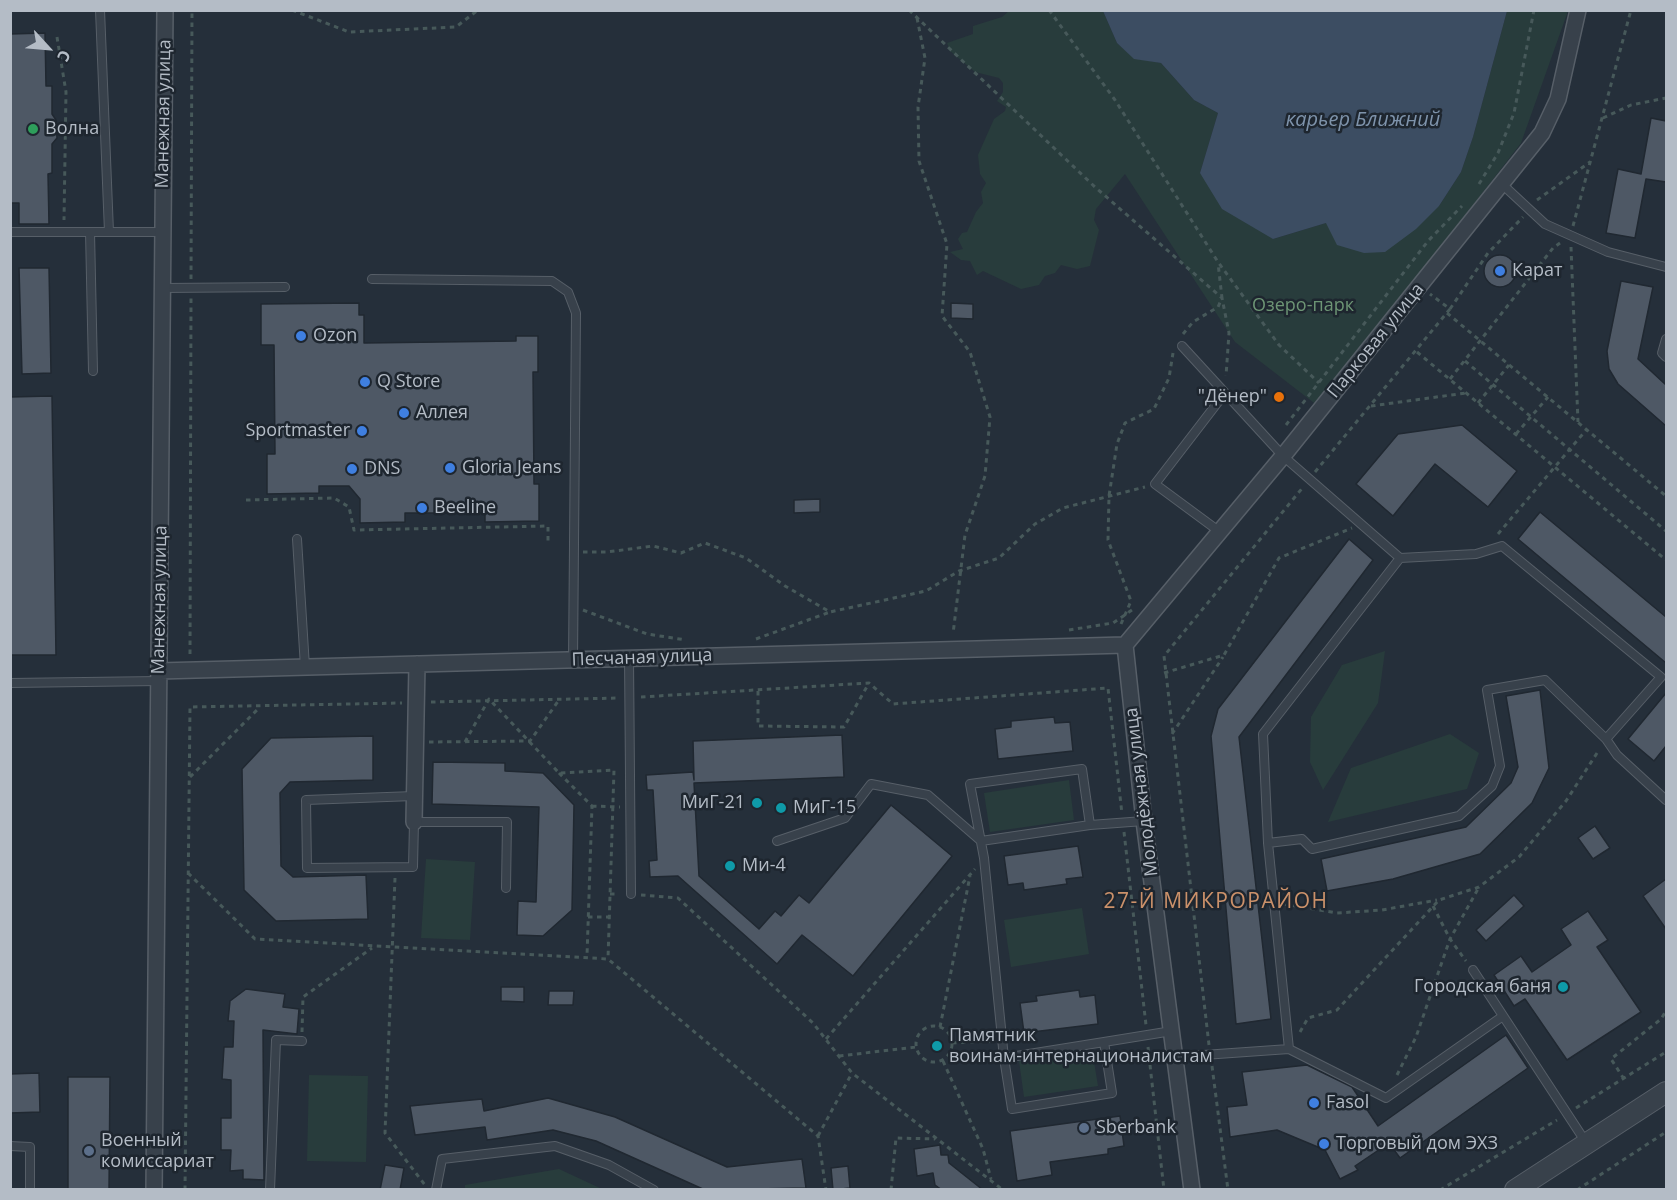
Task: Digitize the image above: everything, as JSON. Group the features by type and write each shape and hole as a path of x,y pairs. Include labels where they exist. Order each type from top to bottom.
{"street":[{"name":"Манежная улица","path":"154,1190 165,10"},
{"name":"Парковая улица","path":"1118,645 1220,532 1283,456 1503,185 1542,133 1558,99 1578,10"},
{"name":"Песчаная улица","path":"159,676 305,667 1118,645"},
{"name":"Молодёжная улица","path":"1118,645 1144,821 1192,1190"},
{"path":"414,822 417,664"},
{"path":"1515,1190 1666,1092"}],"lane":[{"path":"100,10 109,232"},
{"path":"1503,185 1545,224 1608,252 1666,267"},
{"path":"10,232 163,232"},
{"path":"90,232 93,371"},
{"path":"372,279 552,281 568,292 576,313 573,660"},
{"path":"163,288 285,287"},
{"path":"1666,339 1662,353 1666,357"},
{"path":"1179,342 1283,456 1400,558 1476,554 1502,546 1661,677 1606,739"},
{"path":"1220,532 1155,484 1225,393"},
{"path":"297,539 305,667"},
{"path":"1289,1048 1268,843 1263,734 1400,558"},
{"path":"629,658 631,894"},
{"path":"10,683 159,676"},
{"path":"1268,843 1302,839 1312,849 1459,816 1492,786 1500,766 1486,690 1545,680 1606,739 1617,755 1665,795"},
{"path":"1090,825 1082,769 970,784 984,858 1004,1058 1012,1109 1112,1093 1104,1042"},
{"path":"777,841 845,818 871,784 928,795 981,841 1090,825 1144,821"},
{"path":"414,796 306,800 306,868 413,867 414,822 507,822 506,888"},
{"path":"1473,970 1587,1143"},
{"path":"1175,1057 1289,1048 1386,1098 1503,1016"},
{"path":"1004,1058 1172,1031"},
{"path":"270,1190 276,1040 302,1041"},
{"path":"10,1146 30,1147 30,1190"},
{"path":"436,1190 442,1159 555,1146 609,1165 654,1190"}],"path":[{"path":"190,654 192,10"},
{"path":"292,10 349,32 456,27 478,10"},
{"path":"909,10 1095,187 1222,298"},
{"path":"1049,10 1115,100 1218,262 1279,345 1319,383"},
{"path":"1474,193 1498,153 1515,113 1534,10"},
{"path":"1578,422 1570,236 1631,10"},
{"path":"917,18 925,58 918,107 919,161 947,244 942,316 970,352 990,417 985,476 964,535 959,570 959,597 952,639 961,638"},
{"path":"57,37 66,92 63,232"},
{"path":"1603,118 1631,105 1666,98"},
{"path":"1228,1190 1171,734 1164,656 1369,406 1417,352 1488,253 1537,200 1591,162"},
{"path":"1272,444 1428,242 1466,201"},
{"path":"1450,379 1553,248 1570,236"},
{"path":"1218,262 1229,333 1225,393"},
{"path":"1421,286 1450,309"},
{"path":"1118,645 1131,601 1108,540 1109,496 1117,444 1125,423 1154,409 1169,378 1179,342 1192,322 1218,307 1222,298"},
{"path":"1447,313 1666,496"},
{"path":"1417,352 1666,560"},
{"path":"1465,361 1666,531"},
{"path":"1478,403 1509,365"},
{"path":"1369,406 1466,393"},
{"path":"1516,434 1548,397"},
{"path":"1502,546 1494,540 1587,429"},
{"path":"778,639 753,640 830,612 926,591 959,570 999,558 1035,524 1064,508 1155,484"},
{"path":"246,500 334,498 349,507 354,530 548,526 548,541"},
{"path":"1171,734 1224,655 1279,558 1362,524"},
{"path":"574,552 607,552 653,546 681,553 705,543 746,558 785,586 830,612"},
{"path":"1062,631 1113,623 1142,601"},
{"path":"573,606 647,634 689,642 677,644"},
{"path":"1164,673 1224,655"},
{"path":"758,691 758,726 844,727 869,683"},
{"path":"185,1190 190,707 489,699 631,698 869,683 893,704 1108,688 1164,1190"},
{"path":"489,699 592,806 630,808"},
{"path":"465,742 489,699"},
{"path":"530,741 559,700"},
{"path":"189,778 261,706"},
{"path":"1274,903 1337,913 1382,910 1439,900 1479,887 1519,857 1566,801 1606,739"},
{"path":"421,742 530,741"},
{"path":"560,773 614,770 608,959"},
{"path":"587,956 592,806"},
{"path":"826,1039 984,858"},
{"path":"395,867 385,1133 429,1190"},
{"path":"188,873 255,939 393,948 587,956 608,959 818,1136"},
{"path":"940,1027 970,874"},
{"path":"1386,1098 1416,1037 1450,939 1479,887"},
{"path":"631,894 678,898 813,1023 852,1073 1003,1190"},
{"path":"1289,1048 1308,1018 1337,1010 1439,900"},
{"path":"1433,906 1450,939 1473,970"},
{"path":"588,917 609,917"},
{"path":"302,1041 303,997 374,947"},
{"path":"1624,1079 1611,1059 1666,1011"},
{"path":"940,1027 951,1036 952,1043 952,1050 943,1061 929,1062 923,1059 916,1047 920,1033 925,1028 940,1027"},
{"path":"952,1043 1002,1040"},
{"path":"839,1056 916,1047"},
{"path":"1440,1190 1666,1052"},
{"path":"943,1061 983,1149 992,1181"},
{"path":"826,1190 818,1136 852,1073"},
{"path":"1577,1190 1666,1132"},
{"path":"891,1190 896,1138 938,1139"}],"green space":[{"name":"Озеро-парк","path":"1009,11 1103,11 1117,43 1134,58 1161,63 1194,100 1218,113 1200,173 1273,239 1326,223 1439,206 1461,172 1473,137 1507,11 1568,11 1521,143 1318,406 1235,342 1125,174 1096,209 1094,220 1099,230 1090,266 1077,269 1061,265 1055,273 1045,276 1039,285 1021,289 983,271 977,275 970,261 961,260 950,252 963,249 958,239 962,233 967,232 983,203 981,192 986,183 980,174 978,155 994,119 1005,111 1006,107 997,101 1003,92 1003,83 999,78 975,72 950,51 947,43 973,34 973,26 1002,17"},
{"path":"1385,651 1378,703 1323,790 1310,762 1311,717 1342,665"},
{"path":"1450,734 1479,753 1467,789 1328,822 1351,768"},
{"path":"1069,780 1074,820 990,832 984,793"},
{"path":"426,859 475,862 470,940 421,938"},
{"path":"1082,908 1089,954 1011,967 1004,920"},
{"path":"1092,1050 1098,1086 1024,1097 1019,1061"},
{"path":"309,1075 368,1076 366,1162 307,1161"},
{"path":"559,1169 602,1189 465,1189 465,1185"}],"water":[{"name":"карьер Ближний","path":"1103,11 1507,11 1473,137 1461,172 1439,206 1416,229 1385,252 1364,253 1337,245 1326,223 1273,239 1222,209 1200,173 1218,113 1194,100 1161,63 1134,59 1117,43"}],"building":[{"name":"Волна","path":"45,33 46,86 52,86 52,114 56,120 57,138 52,144 52,173 48,174 49,224 19,224 19,203 10,203 10,34"},
{"path":"1651,118 1666,121 1666,182 1646,179 1635,238 1606,233 1618,169 1641,174"},
{"name":"Карат","path":"1500,255 1512,259 1516,271 1512,283 1500,287 1488,283 1484,271 1488,259"},
{"path":"19,268 49,268 51,373 22,374"},
{"path":"1621,281 1653,287 1638,359 1666,385 1666,426 1618,384 1609,369 1607,351"},
{"name":"Аллея","path":"359,303 359,315 364,315 364,343 516,341 516,336 538,336 538,372 533,372 534,484 539,484 539,521 485,522 485,513 405,513 405,522 360,523 360,499 349,486 319,486 319,493 267,494 267,454 275,454 274,345 261,345 261,304"},
{"path":"951,303 973,304 973,319 951,318"},
{"path":"52,396 56,655 11,655 10,397"},
{"path":"1462,425 1517,471 1488,507 1435,464 1393,516 1356,484 1398,434"},
{"path":"820,499 820,512 794,513 794,500"},
{"path":"1540,512 1666,617 1666,663 1518,539"},
{"path":"1349,539 1373,560 1239,737 1271,1019 1236,1024 1211,736 1218,709"},
{"path":"1540,690 1549,768 1532,803 1480,854 1393,879 1327,891 1321,859 1466,827 1511,783 1518,767 1506,696"},
{"path":"1666,693 1666,746 1654,761 1628,739"},
{"path":"1054,717 1055,723 1070,722 1073,751 998,759 995,729 1011,727 1011,721"},
{"path":"842,735 844,777 694,783 699,876 759,929 775,911 781,916 799,895 809,903 891,805 952,856 853,976 802,935 777,964 678,876 650,877 649,861 657,860 653,790 647,790 646,775 693,772 694,780 693,741"},
{"path":"373,736 373,780 290,782 280,793 281,866 293,877 366,875 368,919 276,921 244,890 242,769 271,738"},
{"path":"433,762 505,763 505,771 543,773 574,805 572,910 543,936 517,935 518,901 536,902 539,807 432,804"},
{"path":"1595,826 1610,848 1593,859 1578,838"},
{"path":"1078,846 1083,877 1066,879 1067,884 1024,890 1023,883 1008,885 1004,856"},
{"path":"1666,879 1666,929 1643,896"},
{"path":"1514,895 1524,906 1486,941 1476,930"},
{"name":"Городская баня","path":"1588,911 1608,940 1597,947 1641,1012 1567,1060 1525,999 1514,1006 1494,975 1521,956 1532,972 1571,945 1561,929"},
{"path":"501,987 524,987 524,1002 501,1001"},
{"path":"246,989 285,994 283,1007 299,1009 297,1034 263,1030 264,1180 243,1179 243,1170 230,1171 231,1150 221,1150 221,1118 231,1118 231,1080 222,1079 224,1047 233,1047 234,1021 228,1021 230,1001"},
{"path":"1079,990 1080,997 1095,995 1098,1024 1024,1033 1020,1003 1037,1001 1036,996"},
{"path":"549,991 574,991 573,1005 548,1005"},
{"path":"1506,1035 1528,1068 1400,1158 1389,1143 1355,1166 1358,1170 1340,1179 1325,1150 1277,1130 1230,1137 1227,1107 1247,1105 1242,1072 1307,1065 1352,1087 1378,1126"},
{"path":"39,1073 40,1112 10,1113 10,1074"},
{"name":"Военный комиссариат","path":"68,1077 110,1077 109,1190 68,1190"},
{"path":"548,1098 615,1117 727,1167 802,1159 806,1188 705,1190 596,1141 553,1130 487,1140 485,1127 415,1135 410,1106 482,1099 484,1111"},
{"path":"1120,1116 1124,1146 1108,1149 1108,1154 1050,1162 1052,1175 1017,1181 1010,1131"},
{"path":"940,1145 941,1155 948,1155 949,1163 983,1190 942,1190 935,1185 933,1173 917,1176 914,1149"},
{"path":"385,1165 404,1168 400,1190 380,1190"},
{"path":"848,1166 850,1188 833,1190 831,1168"}],"place":[{"name":"Волна","path":"33,129"},
{"name":"Карат","path":"1500,271"},
{"name":"Ozon","path":"301,336"},
{"name":"Q Store","path":"365,382"},
{"name":"\"Дёнер\"","path":"1279,397"},
{"name":"Аллея","path":"404,413"},
{"name":"Sportmaster","path":"362,431"},
{"name":"Gloria Jeans","path":"450,468"},
{"name":"DNS","path":"352,469"},
{"name":"Beeline","path":"422,508"},
{"name":"МиГ-21","path":"757,803"},
{"name":"МиГ-15","path":"781,808"},
{"name":"Ми-4","path":"730,866"},
{"name":"Городская баня","path":"1563,987"},
{"name":"Памятник воинам-интернационалистам","path":"937,1046"},
{"name":"Fasol","path":"1314,1103"},
{"name":"Sberbank","path":"1084,1128"},
{"name":"Торговый дом ЭХЗ","path":"1324,1144"},
{"name":"Военный комиссариат","path":"89,1151"}],"district":[{"name":"27-Й МИКРОРАЙОН","path":"1216,902"}]}
